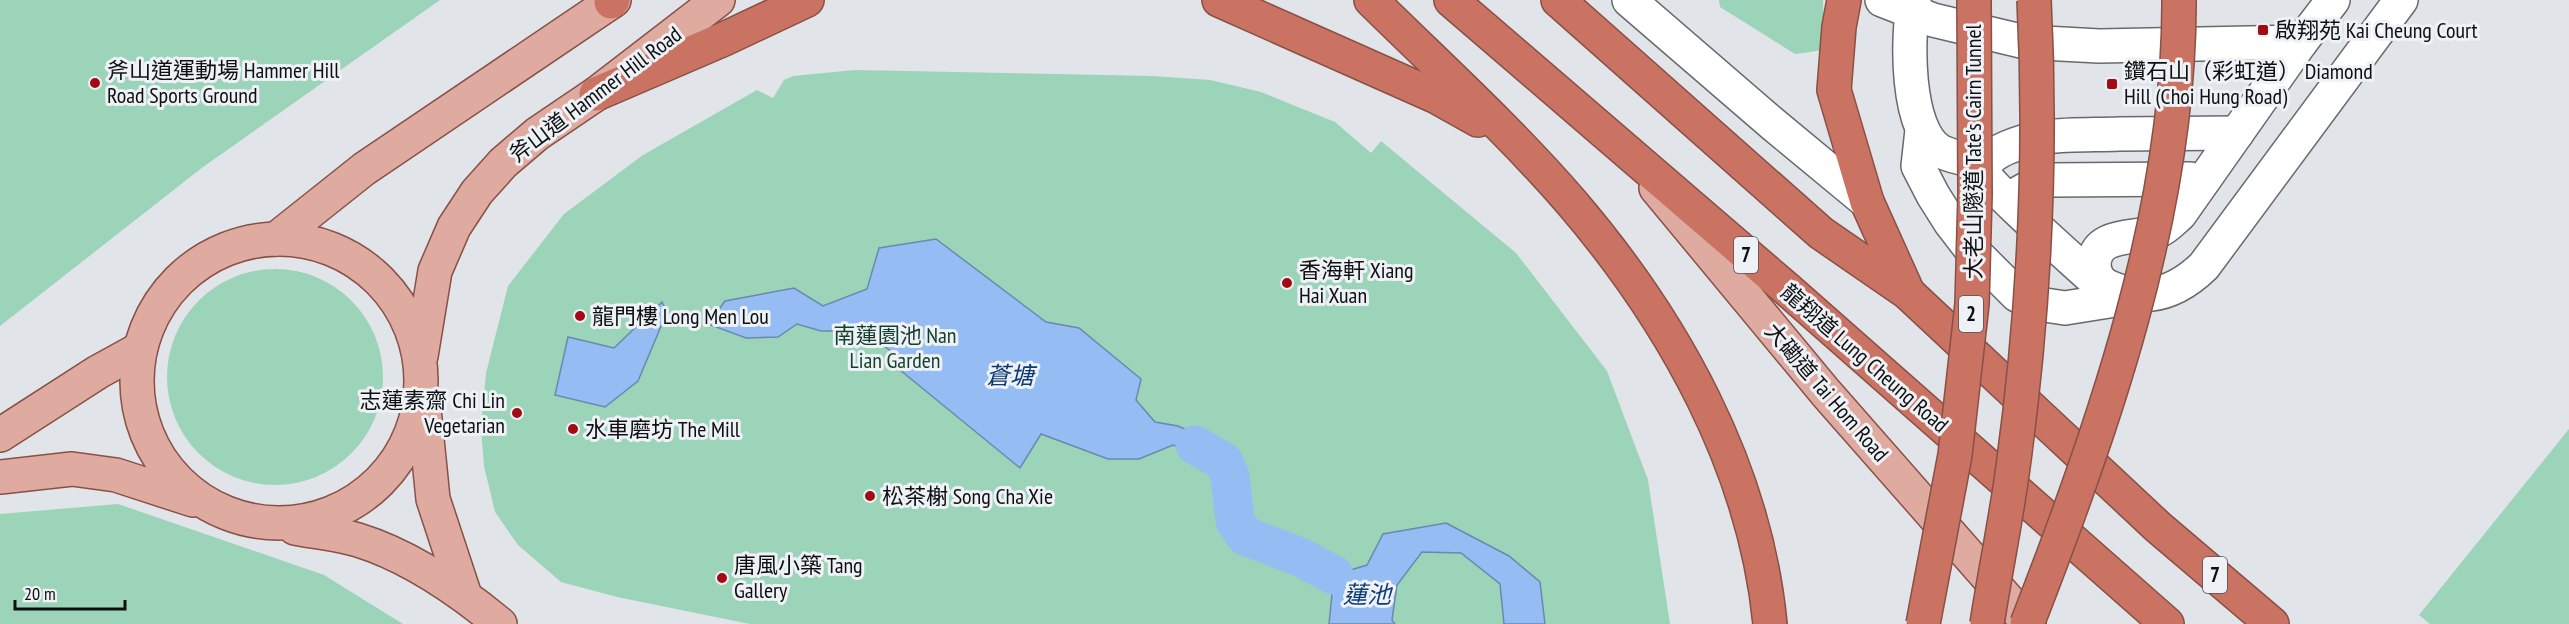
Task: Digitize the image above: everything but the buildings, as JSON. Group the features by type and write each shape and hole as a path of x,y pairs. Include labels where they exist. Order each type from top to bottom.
{"highway":[{"path":"596,94 724,39 807,0"},
{"path":"1219,0 1437,97 1511,137"},
{"path":"1371,0 1511,137 1572,204 1631,278 1679,353 1737,475 1764,580 1770,624"},
{"name":"龍翔道 Lung Cheung Road","path":"1451,0 1788,290 2167,624"},
{"name":"7","path":"1558,0 1821,233 1908,293 2158,527 2272,624"},
{"path":"1844,0 1839,27 1834,90 1867,202 1908,293"},
{"name":"大老山隧道 Tate's Cairn Tunnel","path":"1923,624 1955,455 1972,304 1975,218 1974,0"},
{"path":"1987,624 2013,466 2031,275 2036,98 2034,0"},
{"path":"2028,624 2056,550 2102,412 2146,260 2172,122 2179,0"}],"main road":[{"name":"斧山道 Hammer Hill Road","path":"421,376 435,271 454,227 477,192 503,163 537,134 596,94 718,0"},
{"path":"276,239 364,169 613,1"},
{"name":"大磡道 Tai Hom Road","path":"1630,155 1826,393 2028,624"},
{"path":"203,503 170,474 146,436 135,393 138,350 152,315 174,284 203,260 239,244 276,239 325,246 369,271 387,289 402,310 414,334 421,376 433,499 465,596"},
{"path":"0,435 138,350"},
{"path":"275,524 303,522 329,515 353,503 375,487 393,467 407,444 417,418 421,376"},
{"path":"0,477 72,469 116,475 203,503 238,518 358,540 405,560 465,596 500,624"}],"lane":[{"path":"1629,0 1867,202"},
{"path":"1881,0 1919,10 1991,36 2025,42 2099,46 2301,42"},
{"path":"1919,10 1984,0"},
{"path":"2106,287 2100,282 2094,266 2099,249 2112,239 2144,236 2162,230 2180,214 2333,0"},
{"path":"1919,10 1912,97 1922,130 1918,166 1950,222 1970,248 2017,295 2032,303 2065,308 2159,294 2192,279 2204,266 2401,0"},
{"path":"1922,130 1939,150 1962,159 1985,163 2008,148 2046,137 2237,133"},
{"path":"1985,163 1986,177 2091,278 2123,293 2141,295"},
{"path":"2008,200 2021,190 2050,180 2204,179"}],"green space":[{"name":"斧山道運動場 Hammer Hill Road Sports Ground","path":"0,0 440,0 203,167 0,326"},
{"path":"1719,0 1823,0 1824,50 1795,54 1720,7"},
{"name":"南蓮園池 Nan Lian Garden","path":"855,70 1153,76 1210,80 1261,92 1335,122 1371,153 1381,141 1516,253 1607,371 1648,480 1670,624 750,624 617,597 561,582 518,545 495,512 484,466 481,428 486,373 508,286 564,214 643,155 757,90 773,98 784,80 793,76"},
{"path":"275,269 296,271 316,277 335,287 351,301 365,317 375,336 381,356 383,377 381,398 375,418 365,437 351,453 335,467 316,477 296,483 275,485 254,483 234,477 215,467 199,453 185,437 175,418 169,398 167,377 169,356 175,336 185,317 199,301 215,287 234,277 254,271"},
{"path":"2569,429 2569,624 2430,624 2419,615"},
{"path":"118,504 324,575 403,624 0,624 0,514"}],"water":[{"name":"蒼塘","path":"936,239 1046,322 1079,328 1141,379 1136,400 1155,422 1178,426 1202,437 1190,452 1173,445 1139,459 1108,459 1041,434 1020,468 894,365 898,356 862,331 821,331 797,324 778,337 746,338 708,324 725,301 794,288 823,306 867,289 879,248"},
{"path":"662,302 667,312 638,381 605,407 555,395 568,337 614,348"},
{"name":"蓮池","path":"1446,523 1509,556 1540,582 1545,624 1504,624 1500,584 1461,553 1422,552 1397,585 1392,620 1395,624 1329,624 1334,575 1367,565 1383,534"}],"waterway":[{"path":"1195,445 1224,462 1230,476 1235,521 1245,536 1300,557 1334,575"}],"place":[{"name":"啟翔苑 Kai Cheung Court","path":"2263,30"},
{"name":"斧山道運動場 Hammer Hill Road Sports Ground","path":"95,83"},
{"name":"鑽石山（彩虹道） Diamond Hill (Choi Hung Road)","path":"2112,84"},
{"name":"香海軒 Xiang Hai Xuan","path":"1287,283"},
{"name":"龍門樓 Long Men Lou","path":"580,316"},
{"name":"志蓮素齋 Chi Lin Vegetarian","path":"517,413"},
{"name":"水車磨坊 The Mill","path":"573,429"},
{"name":"松茶榭 Song Cha Xie","path":"870,496"},
{"name":"唐風小築 Tang Gallery","path":"722,578"}]}
